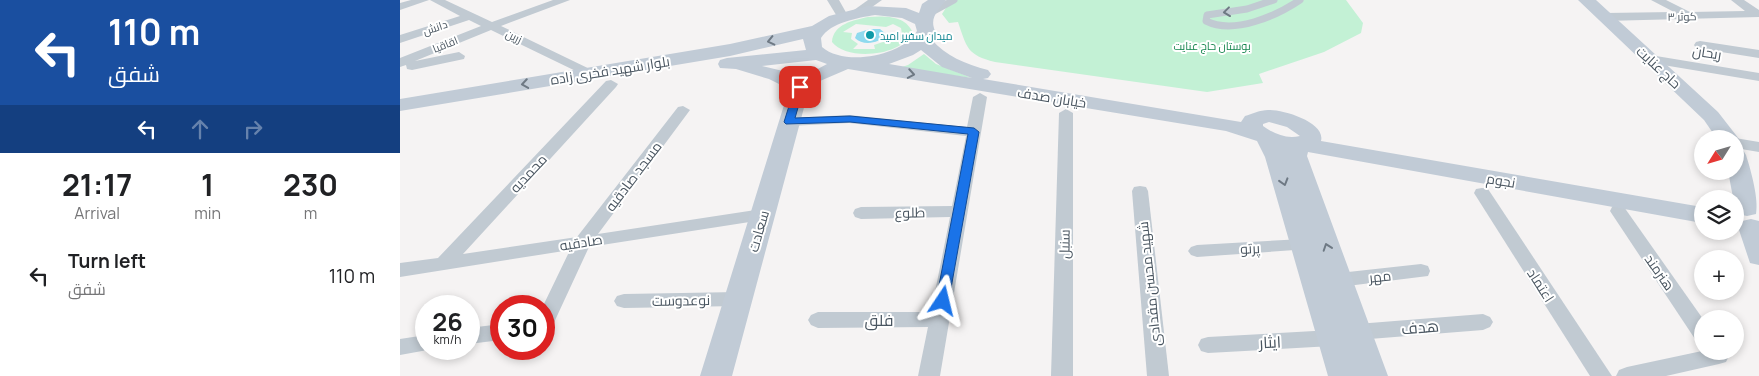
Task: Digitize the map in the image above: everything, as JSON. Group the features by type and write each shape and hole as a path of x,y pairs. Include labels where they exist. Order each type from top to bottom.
{"main road":[{"path":"911,0 863,10 818,30 813,38 813,46 819,54 830,60 846,63 883,61 901,56 925,27 928,8 938,0"},
{"name":"حاج عنایت","path":"1586,0 1711,116 1721,130"},
{"path":"863,10 906,13 918,18 925,27"},
{"name":"خیابان صدف","path":"925,27 933,54 953,66 980,74 1232,114 1262,129"},
{"name":"بلوار شهید فخری زاده","path":"400,105 730,50 818,30"},
{"name":"بلوار شهید فخری زاده","path":"400,120 730,63 819,54"},
{"path":"730,63 776,75 800,87 813,77 846,63"},
{"name":"خیابان صدف","path":"846,63 1262,129"},
{"name":"سعادت","path":"716,376 800,87"},
{"path":"1262,129 1304,136 1296,156 1339,280 1345,335 1344,376"},
{"path":"1262,129 1276,157 1303,245 1345,335 1372,376"},
{"name":"نجوم","path":"1304,136 1358,148 1694,201"},
{"name":"نجوم","path":"1304,136 1694,213"},
{"path":"1743,180 1746,189 1746,218 1759,256"}],"street":[{"path":"400,7 423,0"},
{"name":"زرین","path":"436,0 591,73"},
{"path":"449,6 465,0"},
{"path":"491,26 564,0"},
{"path":"833,0 863,10"},
{"path":"1657,0 1689,16"},
{"path":"1736,0 1758,14"},
{"name":"کوثر ۳","path":"1605,17 1758,14"},
{"name":"دانش","path":"400,39 470,16"},
{"name":"اقاقیا","path":"400,63 491,26"},
{"path":"1700,44 1759,54"},
{"path":"400,69 459,56"},
{"name":"ریحان","path":"1650,59 1759,77"},
{"name":"محمدیه","path":"444,263 611,84"},
{"path":"929,376 980,97"},
{"name":"مسجد صادقیه","path":"555,301 583,242 683,110"},
{"name":"سنبل","path":"1062,376 1066,113"},
{"path":"789,122 850,119 974,132"},
{"path":"1744,144 1759,147"},
{"name":"شهید محسن مقدادی","path":"1140,191 1158,376"},
{"name":"اعتماد","path":"1482,193 1600,376"},
{"name":"طلوع","path":"861,213 959,211"},
{"name":"هنرمند","path":"1618,211 1694,320"},
{"name":"صادقیه","path":"400,270 762,215"},
{"name":"پرتو","path":"1197,251 1303,245"},
{"name":"مهر","path":"1339,280 1421,272"},
{"name":"نوعدوست","path":"624,301 738,299"},
{"name":"فلق","path":"818,320 940,320"},
{"name":"هدف","path":"1345,335 1483,322"},
{"name":"ایثار","path":"1208,345 1345,335"},
{"path":"400,347 415,345"},
{"path":"1627,376 1694,359"}],"lane":[{"path":"925,27 954,0"},
{"path":"1274,0 1247,9 1207,15 1206,21 1214,26 1239,24 1278,13 1300,0"}],"green space":[{"name":"بوستان حاج عنایت","path":"951,0 1346,0 1363,23 1361,33 1324,52 1259,74 1263,83 1207,92 995,62 986,59 969,49 958,22 949,23 942,14"},
{"path":"868,17 899,19 912,31 899,46 888,51 875,53 862,54 850,52 839,48 832,42 833,36 840,27 851,21","holes":["856,24 886,27 893,24 901,28 902,34 892,35 886,41 874,45 875,49 853,49 858,44 851,39 852,33 843,32"]},
{"path":"924,54 936,64 972,78 899,68 908,65"}],"water":[{"path":"870,29 880,29 886,34 879,40 871,43 858,41 855,38 857,33"}],"place":[{"name":"میدان سفیر امید","path":"870,35"}],"route":[{"path":"800,87 789,122 850,119 974,132 943,301"}]}
